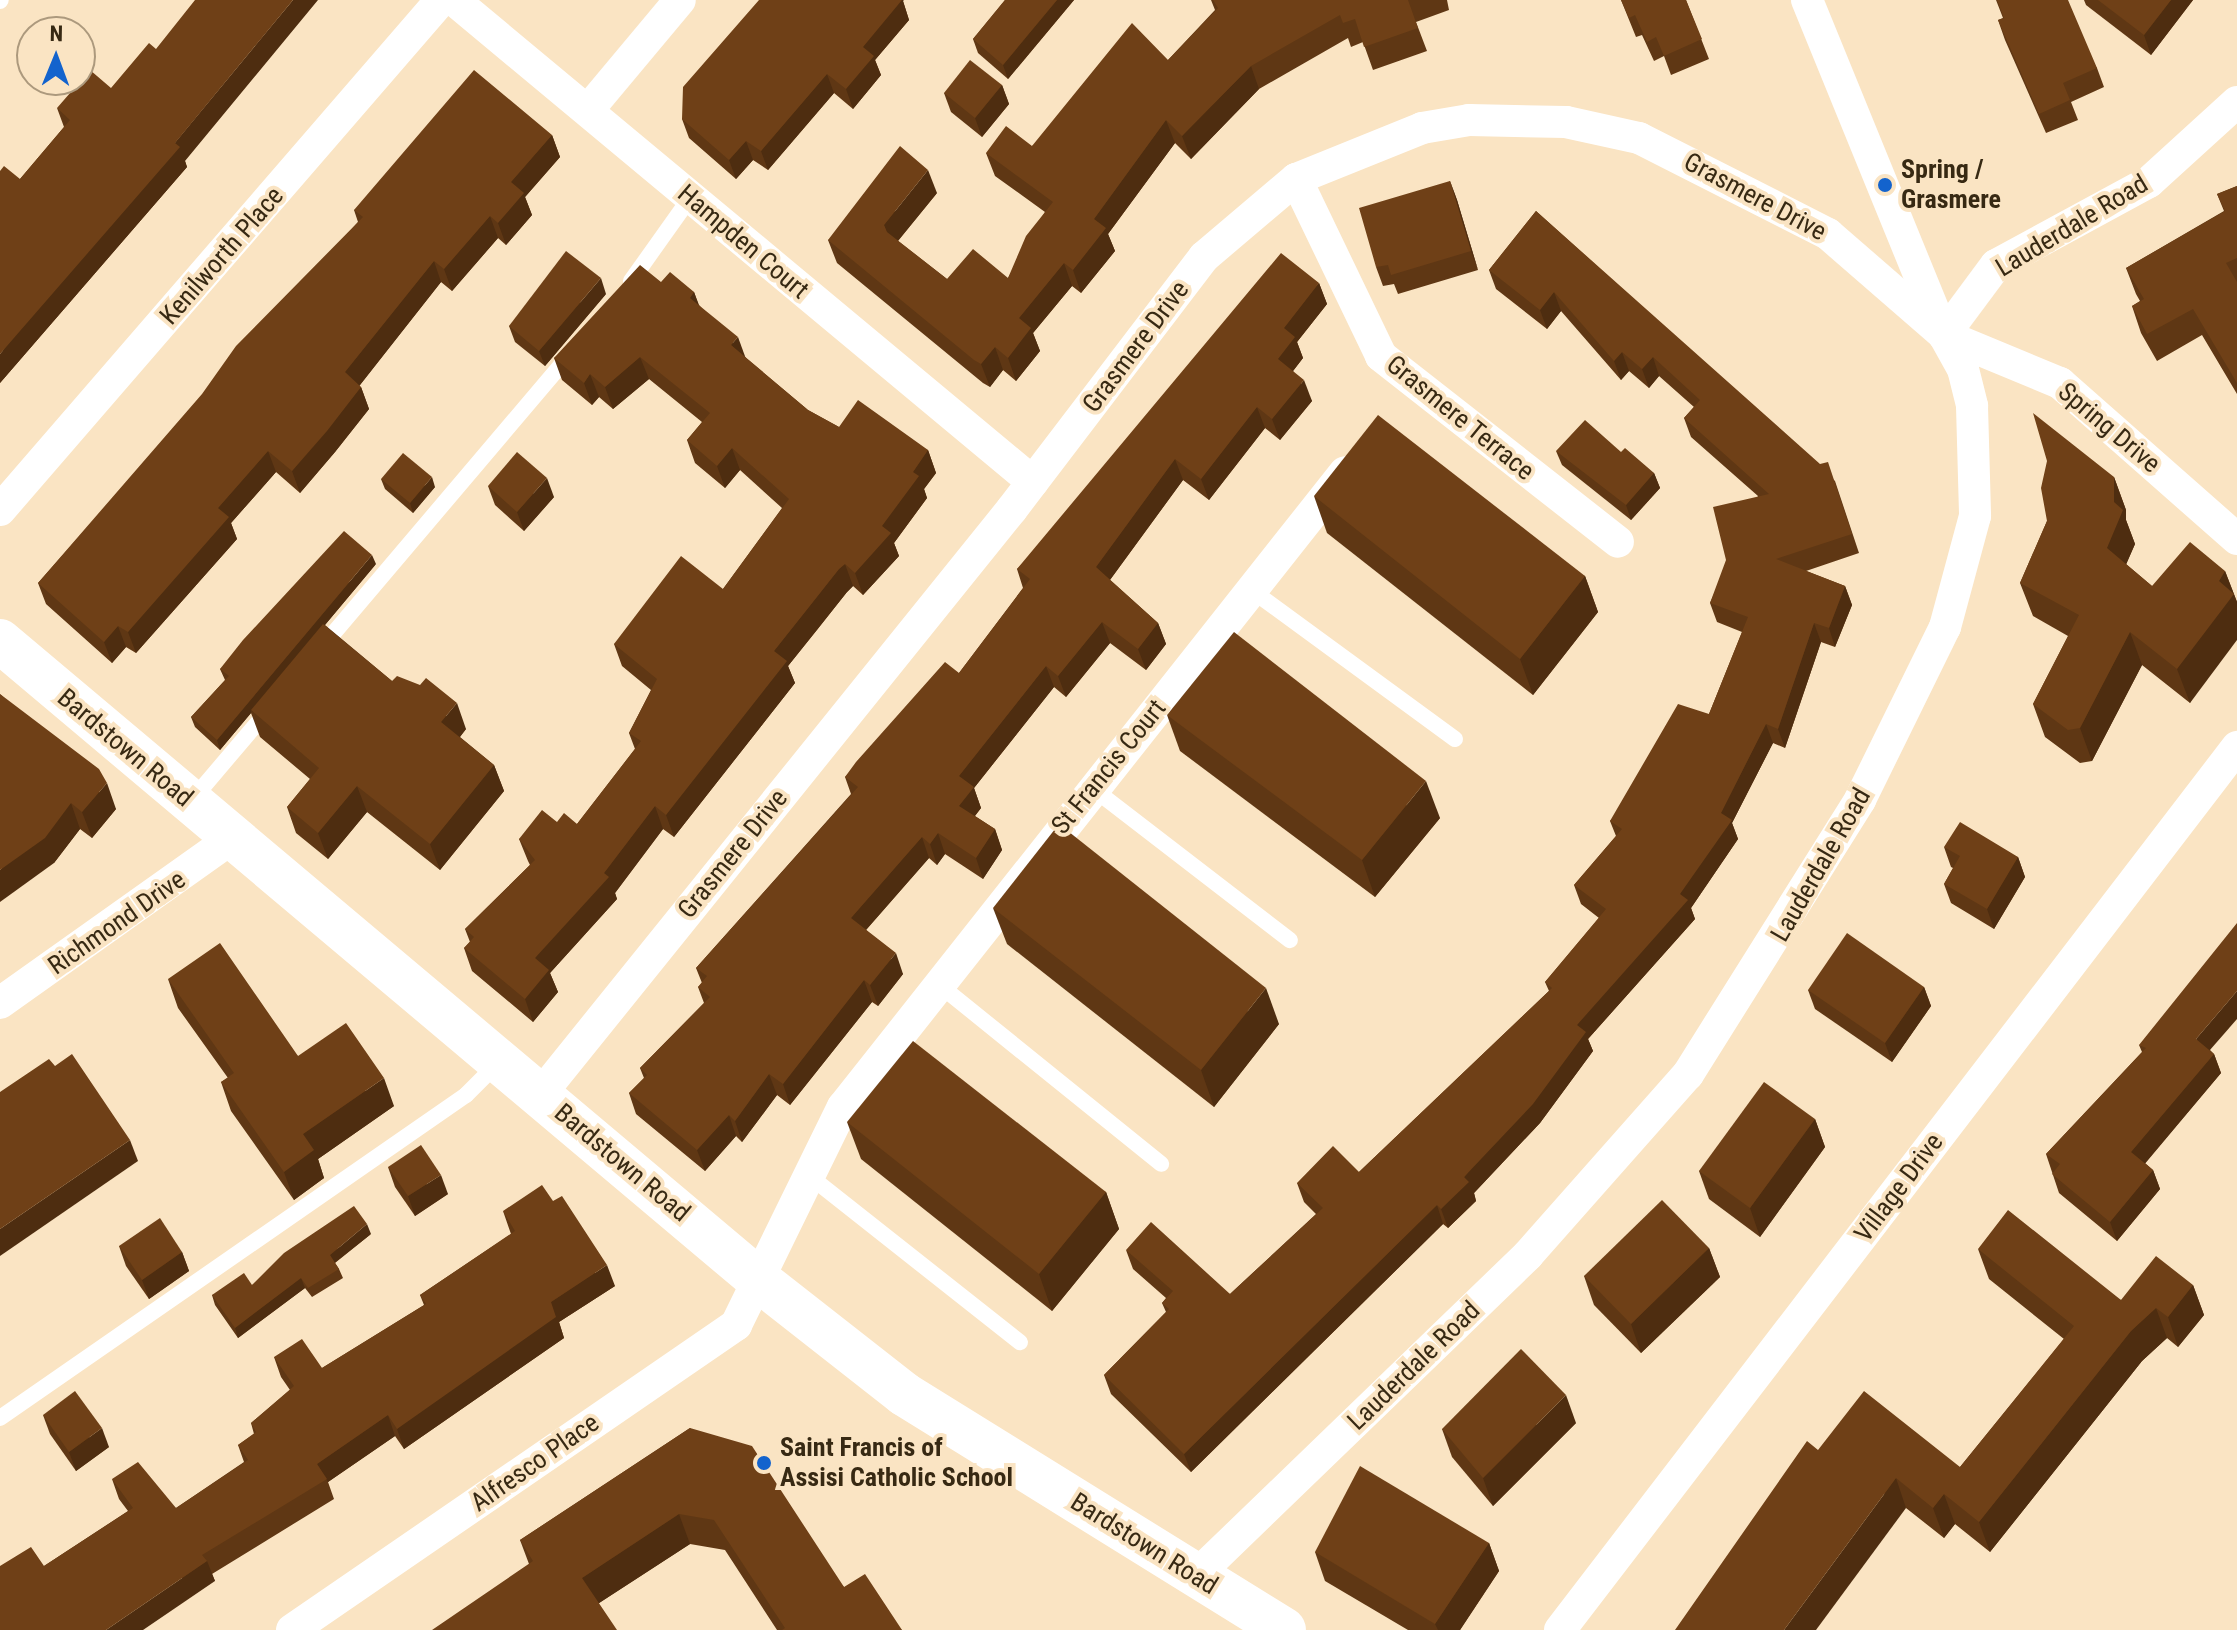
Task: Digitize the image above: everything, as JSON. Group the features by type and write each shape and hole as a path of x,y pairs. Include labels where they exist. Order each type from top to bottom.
{"main road":[{"name":"Bardstown Road","path":"0,641 231,839 760,1281 904,1394 1284,1630"}],"street":[{"name":"Kenilworth Place","path":"0,510 441,0"},
{"name":"Hampden Court","path":"454,0 1033,482"},
{"path":"588,110 680,0"},
{"path":"1807,0 1944,335"},
{"name":"Lauderdale Road","path":"1195,1577 1528,1255 1688,1074 1779,939 1860,800 1945,627 1975,516 1972,406 1944,335 1996,265 2149,182 2237,102"},
{"name":"Grasmere Drive","path":"540,1095 1033,482 1204,257 1296,179 1379,140 1469,120 1566,122 1639,138 1740,183 1828,234 1944,335"},
{"name":"Grasmere Terrace","path":"1296,179 1381,356 1618,542"},
{"name":"Spring Drive","path":"1944,335 2060,383 2237,539"},
{"name":"St Francis Court","path":"760,1281 812,1178 843,1107 936,982 1091,787 1254,592 1369,441"},
{"name":"Village Drive","path":"1560,1630 2237,747"},
{"name":"Richmond Drive","path":"0,1003 231,839"},
{"name":"Alfresco Place","path":"292,1630 736,1325 760,1281"}],"lane":[{"path":"616,300 690,198"},
{"path":"309,663 585,336"},
{"path":"1254,592 1455,739"},
{"path":"190,803 288,687"},
{"path":"1091,787 1290,940"},
{"path":"936,982 1161,1164"},
{"path":"0,1418 466,1095 499,1062"},
{"path":"812,1178 1020,1342"}],"building":[{"path":"195,0 293,0 175,143 180,147 0,354 0,171 4,166 20,179 70,120 57,108 67,96 96,96 96,75 111,88 149,43 156,49"},
{"path":"759,0 902,0 863,47 874,56 846,89 827,74 761,151 746,141 729,160 682,119 683,87"},
{"path":"1005,0 1057,0 1003,65 973,39"},
{"path":"1213,0 1408,0 1418,28 1364,47 1355,19 1343,23 1340,15 1251,66 1182,136 1166,120 1094,219 1106,228 1073,270 1064,263 1019,318 1031,328 1008,358 995,347 981,364 974,360 828,240 900,146 928,170 884,225 887,232 947,279 973,249 1008,278 1026,236 1053,202 986,153 1006,126 1032,146 1132,23 1168,60 1218,8"},
{"path":"1621,0 1686,0 1702,39 1664,56 1656,37 1647,42 1635,15 1629,18"},
{"path":"1997,0 2068,0 2097,68 2063,83 2070,100 2039,114 1998,20 2004,18"},
{"path":"2098,0 2171,0 2144,35"},
{"path":"970,60 1002,85 975,118 944,93"},
{"path":"474,70 552,135 511,182 524,193 498,223 490,216 444,269 434,261 345,372 361,387 292,471 268,451 218,508 229,517 128,632 118,626 104,642 38,583 202,394 236,346 363,217 354,210"},
{"path":"1450,181 1471,251 1391,275 1388,265 1376,267 1359,208"},
{"path":"2237,186 2237,258 2226,263 2237,282 2237,383 2193,309 2147,334 2132,306 2144,299 2126,268 2225,211 2217,194"},
{"path":"1536,211 1820,464 1828,462 1852,534 1776,559 1845,586 1829,628 1814,623 1778,729 1766,724 1721,813 1732,820 1680,894 1688,900 1577,1025 1586,1032 1533,1104 1464,1177 1469,1182 1441,1209 1437,1205 1184,1454 1104,1375 1169,1309 1162,1303 1173,1291 1126,1250 1151,1222 1230,1294 1323,1208 1297,1183 1333,1146 1359,1172 1552,988 1545,982 1606,909 1574,885 1622,829 1610,821 1678,704 1709,714 1748,617 1710,603 1726,560 1713,507 1769,494 1684,418 1700,400 1653,357 1642,369 1622,352 1614,361 1554,292 1540,310 1489,270"},
{"path":"566,251 601,278 539,351 509,326"},
{"path":"1281,253 1319,283 1284,328 1295,337 1278,359 1304,380 1272,419 1257,407 1201,479 1175,459 1096,567 1158,623 1138,649 1102,622 1058,676 1046,666 959,776 974,787 959,806 995,829 976,858 938,833 930,844 922,837 851,918 896,953 870,985 864,980 783,1084 769,1074 735,1121 729,1115 697,1150 629,1093 647,1075 640,1068 710,997 698,987 707,976 696,968 858,787 845,777 945,662 959,673 1030,579 1017,569"},
{"path":"640,265 661,282 670,272 694,292 690,298 738,337 731,345 808,410 839,427 858,400 928,450 913,472 919,476 882,526 891,533 855,573 845,564 839,569 774,651 787,661 666,815 655,806 604,873 609,877 535,958 549,970 525,999 464,948 474,937 465,929 535,860 519,839 542,810 557,822 564,813 577,824 641,741 629,733 657,679 614,644 681,556 723,589 789,499 732,448 717,466 687,440 710,413 640,357 605,387 590,374 584,383 554,358"},
{"path":"2033,413 2114,477 2114,502 2123,510 2107,548 2152,586 2190,542 2225,571 2219,581 2234,594 2177,669 2130,632 2080,728 2068,730 2033,704 2079,615 2020,583 2047,521 2041,488 2047,461"},
{"path":"1378,415 1585,576 1520,659 1314,496"},
{"path":"1585,420 1621,452 1625,448 1654,473 1626,505 1556,451"},
{"path":"517,452 547,478 517,512 488,486"},
{"path":"403,453 432,477 410,503 381,479"},
{"path":"344,531 372,555 217,740 191,717 229,676 220,669"},
{"path":"323,624 392,681 397,676 420,685 426,678 457,703 441,722 494,765 430,844 357,786 318,833 287,807 319,768 251,710"},
{"path":"1234,632 1426,781 1362,860 1167,715"},
{"path":"0,694 99,769 107,783 82,812 71,803 45,838 0,870"},
{"path":"1960,822 2018,857 1987,909 1944,884 1960,856 1944,847"},
{"path":"1059,824 1266,988 1201,1070 993,908"},
{"path":"2237,923 2237,991 2196,1039 2214,1054 2131,1152 2153,1170 2110,1222 2052,1174 2060,1164 2046,1154 2146,1048 2139,1045"},
{"path":"1847,933 1924,987 1885,1043 1808,990"},
{"path":"220,943 298,1056 346,1023 384,1078 303,1134 314,1150 284,1172 221,1082 234,1073 168,979"},
{"path":"913,1041 1106,1192 1039,1274 847,1122"},
{"path":"72,1054 130,1140 0,1229 0,1092 49,1059 55,1066"},
{"path":"1764,1082 1815,1119 1750,1208 1699,1171"},
{"path":"421,1145 441,1175 408,1196 388,1167"},
{"path":"542,1185 553,1201 562,1196 607,1265 551,1302 556,1317 397,1429 388,1415 317,1464 327,1479 202,1555 207,1561 106,1630 0,1630 0,1566 31,1547 44,1566 133,1508 112,1479 138,1462 176,1508 248,1460 238,1445 256,1432 251,1423 294,1386 274,1357 302,1339 322,1368 426,1304 420,1295 515,1231 503,1211"},
{"path":"1662,1200 1709,1248 1631,1324 1584,1276"},
{"path":"354,1206 367,1224 330,1255 339,1269 308,1288 301,1278 235,1328 212,1295 244,1273 252,1285 284,1253"},
{"path":"2008,1210 2121,1300 2156,1256 2193,1285 2168,1317 2156,1308 2131,1331 1979,1522 1944,1494 1933,1508 1896,1478 1784,1630 1675,1630 1807,1441 1818,1450 1864,1391 1960,1467 2074,1326 1978,1249"},
{"path":"160,1218 182,1252 142,1280 119,1246"},
{"path":"1521,1349 1566,1395 1483,1478 1442,1429"},
{"path":"75,1391 102,1428 69,1452 43,1415"},
{"path":"690,1428 752,1446 844,1587 865,1574 902,1630 782,1630 785,1628 714,1520 679,1514 582,1578 617,1630 432,1630 533,1561 520,1540"},
{"path":"1360,1466 1489,1543 1435,1624 1315,1552"}],"place":[{"name":"Spring / Grasmere","path":"1885,185"},
{"name":"Saint Francis of Assisi Catholic School","path":"764,1463"}]}
